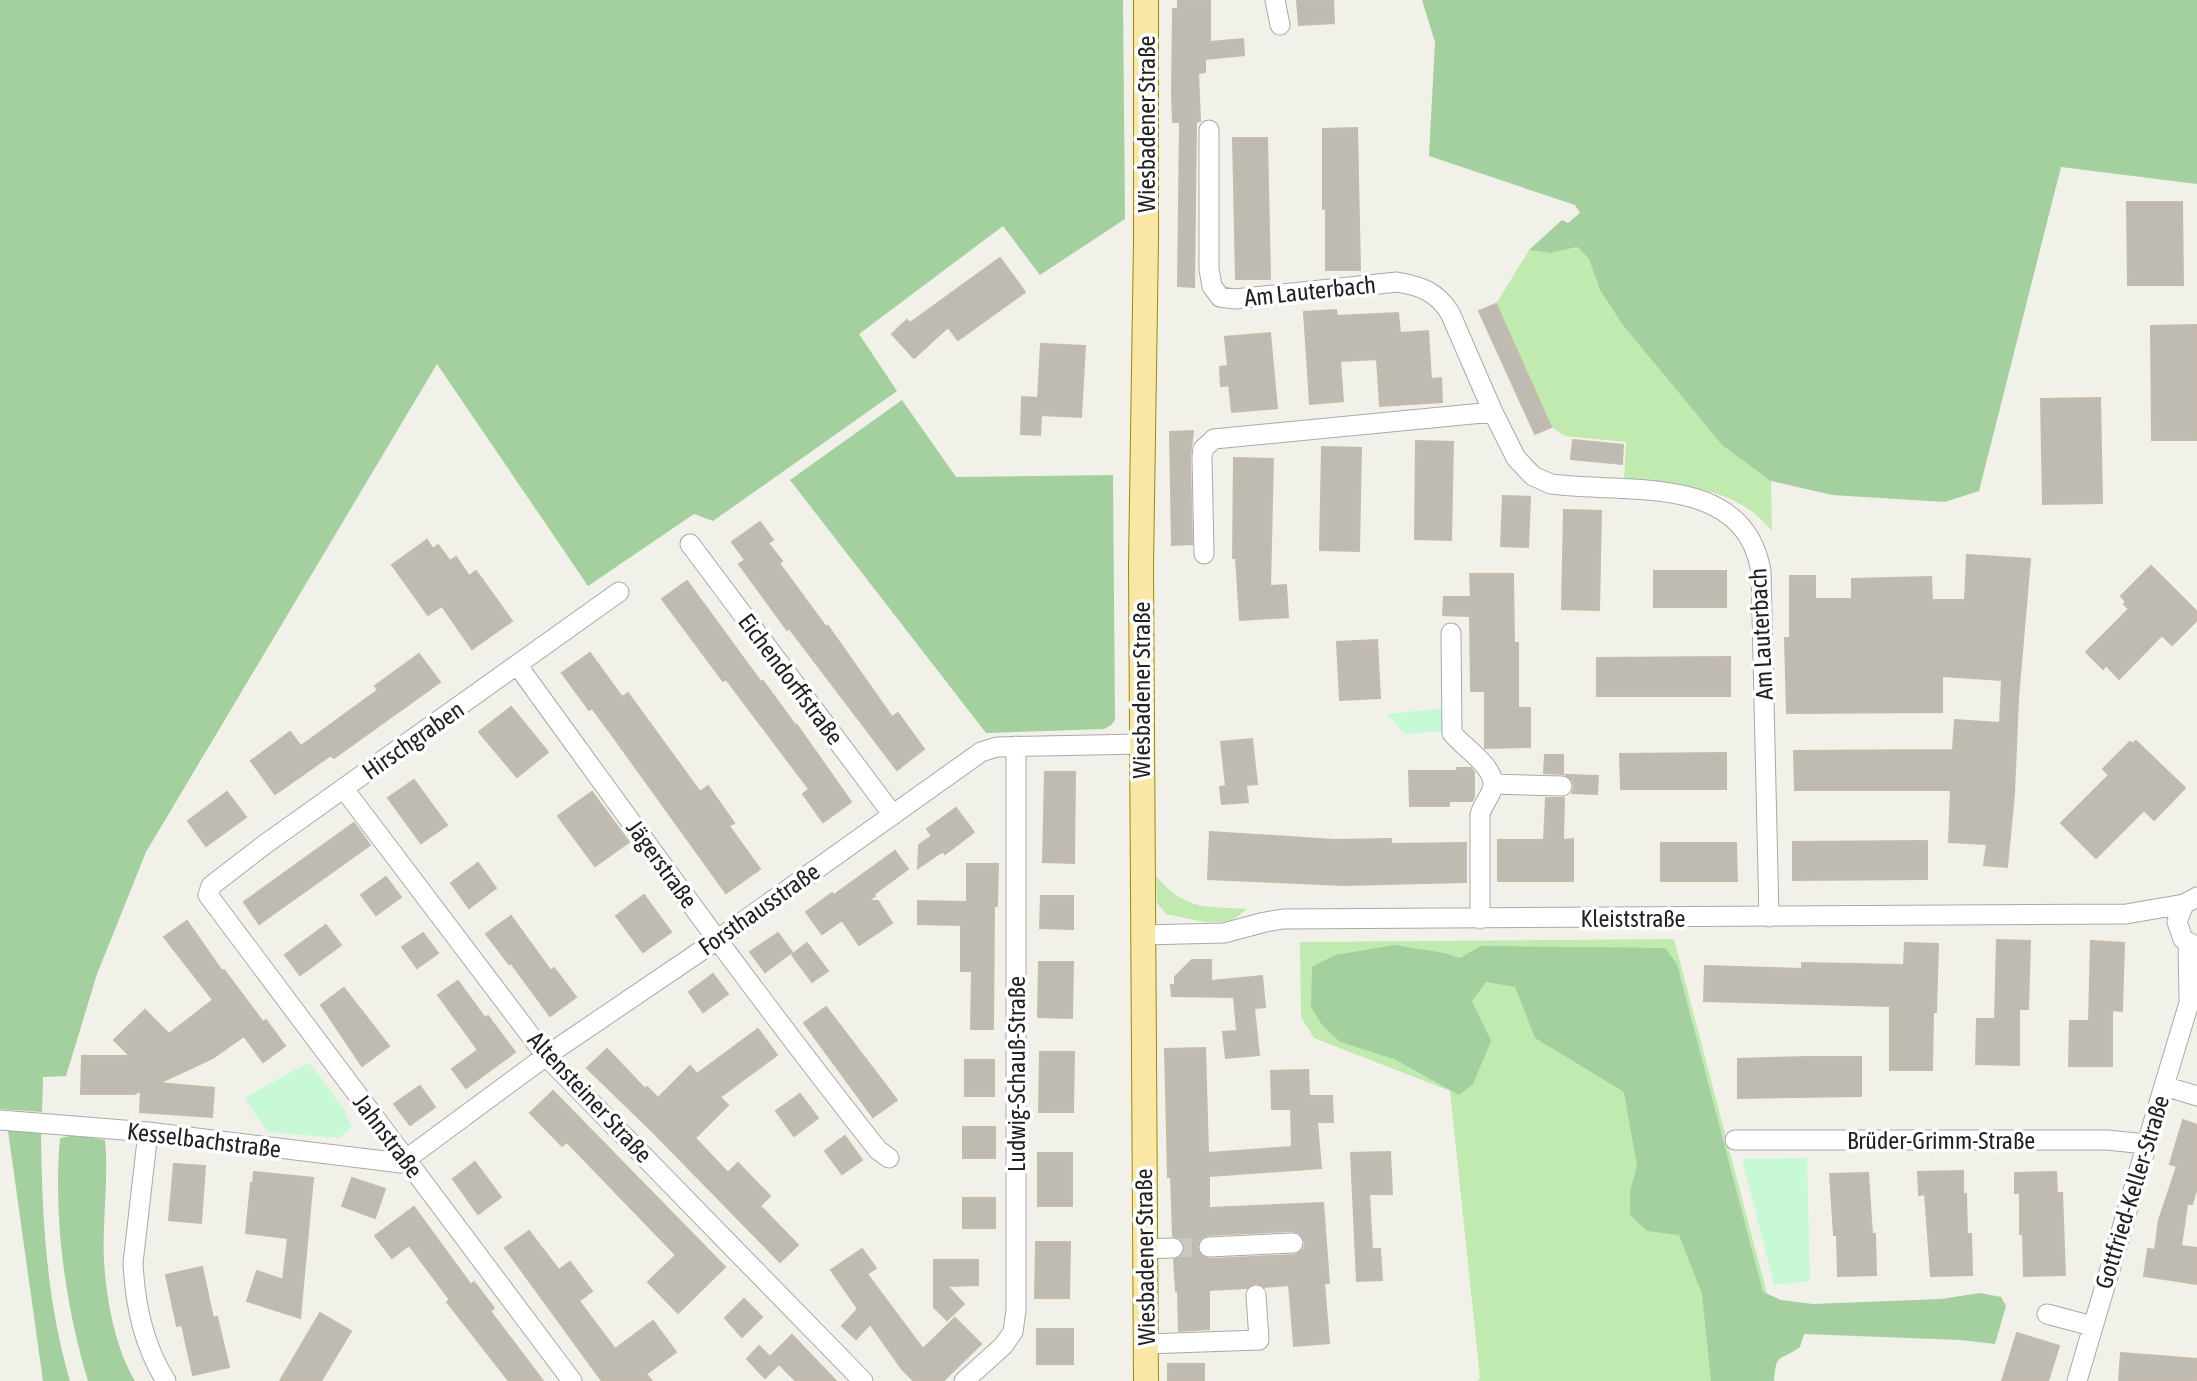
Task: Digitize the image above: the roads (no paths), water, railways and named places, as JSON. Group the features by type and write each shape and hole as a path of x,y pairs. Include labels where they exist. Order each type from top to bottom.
{"main road":[{"name":"Wiesbadener Straße","path":"1146,0 1146,240 1141,439 1146,1381"}],"street":[{"path":"1275,0 1280,25"},
{"name":"Am Lauterbach","path":"1209,130 1209,269 1215,292 1220,296 1235,299 1397,282 1423,288 1444,302 1516,458 1533,476 1551,484 1674,493 1700,500 1729,513 1740,524 1755,546 1761,570 1769,917"},
{"path":"1204,554 1202,457 1203,449 1214,439 1493,412"},
{"name":"Eichendorffstraße","path":"690,544 893,815"},
{"name":"Hirschgraben","path":"209,891 216,881 620,592"},
{"path":"1451,633 1452,733 1488,769 1493,784 1480,815 1480,919"},
{"name":"Jägerstraße","path":"518,666 717,940 878,1150 889,1158"},
{"name":"Forsthausstraße","path":"407,1161 547,1056 717,940 981,752 1016,746 1142,744"},
{"name":"Ludwig-Schauß-Straße","path":"964,1381 1003,1346 1013,1332 1016,1310 1016,746"},
{"path":"1493,784 1562,786"},
{"name":"Altensteiner Straße","path":"344,789 547,1056 863,1381"},
{"name":"Jahnstraße","path":"209,891 209,899 572,1381"},
{"name":"Kleiststraße","path":"1142,935 1224,933 1283,919 2126,914 2191,900"},
{"name":"Gottfried-Keller-Straße","path":"2077,1381 2146,1144 2193,995 2188,940 2178,916 2191,900"},
{"name":"Kleiststraße","path":"2126,914 2188,940"},
{"path":"2164,1086 2197,1096"},
{"name":"Kesselbachstraße","path":"10,1121 148,1132 394,1163 407,1161"},
{"path":"148,1132 133,1263 134,1282 139,1317 148,1348 166,1381"},
{"name":"Brüder-Grimm-Straße","path":"1735,1140 2107,1140 2146,1144"},
{"path":"1209,1247 1293,1243"},
{"path":"1144,1249 1173,1248"},
{"path":"1146,1344 1259,1340 1256,1295"},
{"path":"2047,1314 2092,1326"}],"tunnel":[{"path":"1173,1248 1209,1247"}]}
